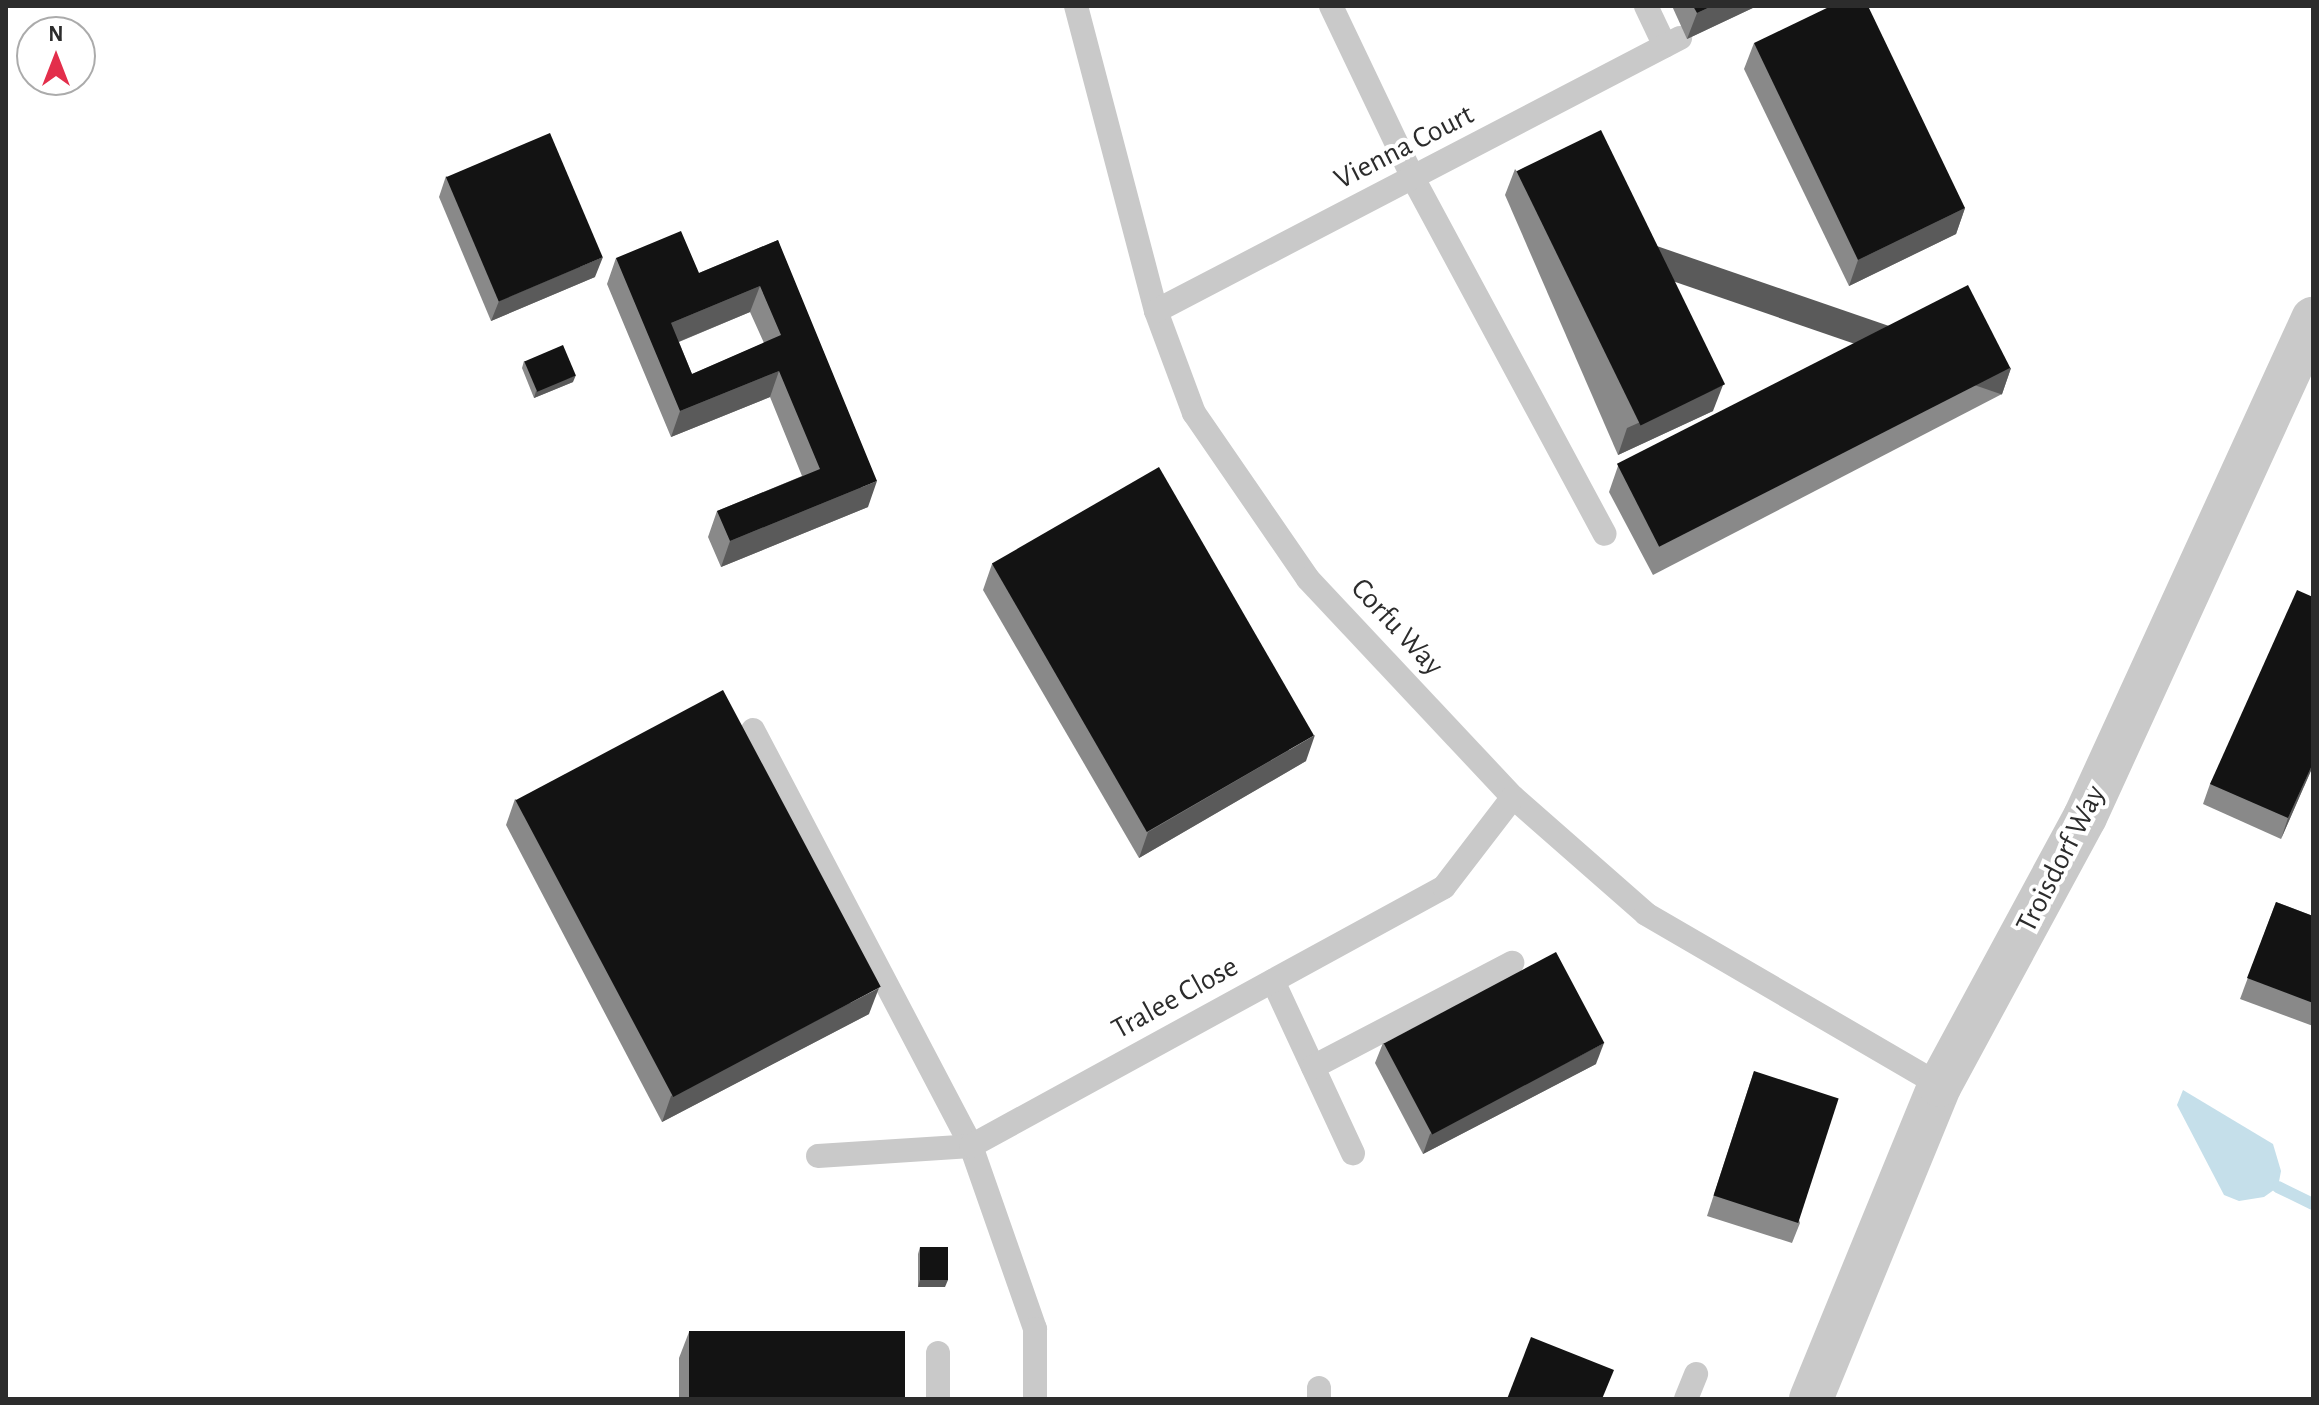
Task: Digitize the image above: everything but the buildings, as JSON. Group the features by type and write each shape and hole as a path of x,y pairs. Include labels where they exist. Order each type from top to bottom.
{"street":[{"name":"Troisdorf Way","path":"1811,1399 1940,1085 2085,817 2313,319"}],"lane":[{"name":"Corfu Way","path":"1076,6 1156,311 1194,413 1308,579 1513,797 1646,914 1940,1085"},
{"path":"1331,6 1413,178 1605,534"},
{"name":"Vienna Court","path":"1156,311 1673,42 1646,6"},
{"path":"753,730 971,1146 1035,1329 1035,1399"},
{"name":"Tralee Close","path":"818,1156 971,1146 1444,887 1513,797"},
{"path":"1313,1067 1512,963"},
{"path":"1273,981 1353,1153"},
{"path":"938,1353 938,1399"},
{"path":"1686,1399 1696,1374"}],"water":[{"path":"2183,1090 2273,1144 2281,1171 2278,1187 2264,1197 2239,1201 2224,1195 2177,1105"}],"waterway":[{"path":"2278,1187 2313,1204"}]}
